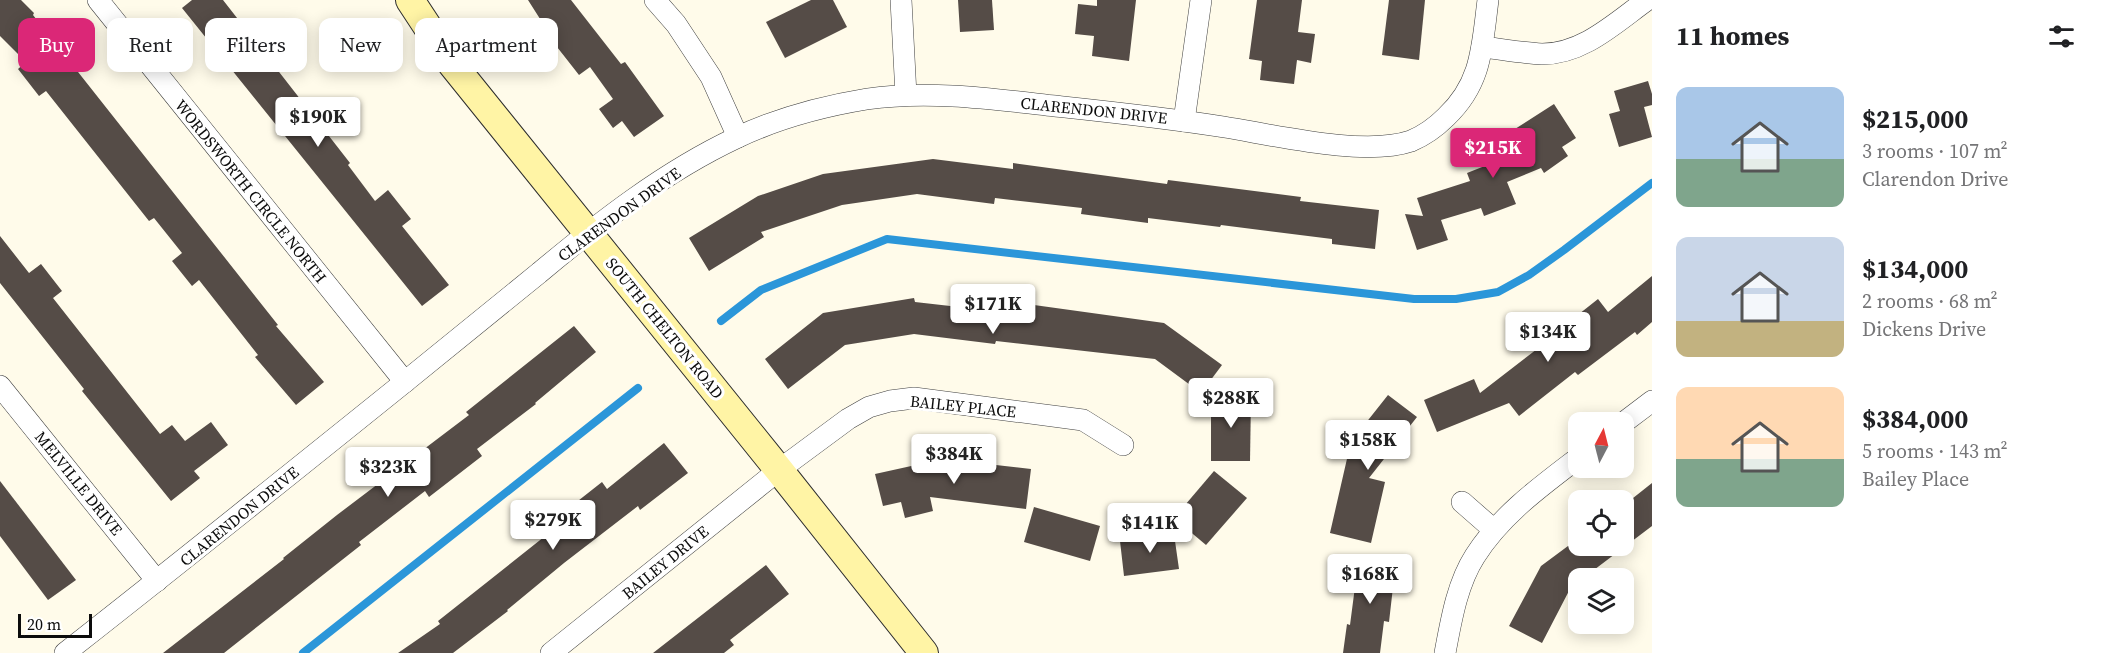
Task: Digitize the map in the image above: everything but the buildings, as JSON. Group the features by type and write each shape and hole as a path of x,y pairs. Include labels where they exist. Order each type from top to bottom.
{"main road":[{"name":"SOUTH CHELTON ROAD","path":"410,0 452,64 924,653"}],"street":[{"name":"WORDSWORTH CIRCLE NORTH","path":"98,0 405,382"},
{"path":"655,0 676,24 711,76 738,137"},
{"path":"901,0 906,95"},
{"path":"1184,120 1201,0"},
{"name":"CLARENDON DRIVE","path":"65,653 405,382 587,233 654,184 738,137 783,120 828,107 906,95 980,98 1184,120 1340,145 1379,146 1411,141 1438,125 1461,103 1476,75 1488,0"},
{"path":"1482,47 1542,54 1568,50 1592,40 1647,0"},
{"name":"MELVILLE DRIVE","path":"0,386 157,581"},
{"name":"BAILEY PLACE","path":"779,470 848,419 869,407 890,400 914,398 1083,420 1123,445"},
{"path":"1634,415 1652,401"},
{"path":"1445,653 1461,587 1474,558 1494,530 1522,501 1568,466"},
{"name":"BAILEY DRIVE","path":"551,653 779,470"},
{"path":"1462,502 1494,530"}],"waterway":[{"path":"721,321 761,290 887,239 1414,299 1456,299 1498,292 1529,275 1652,183"},
{"path":"303,653 638,388"}]}
